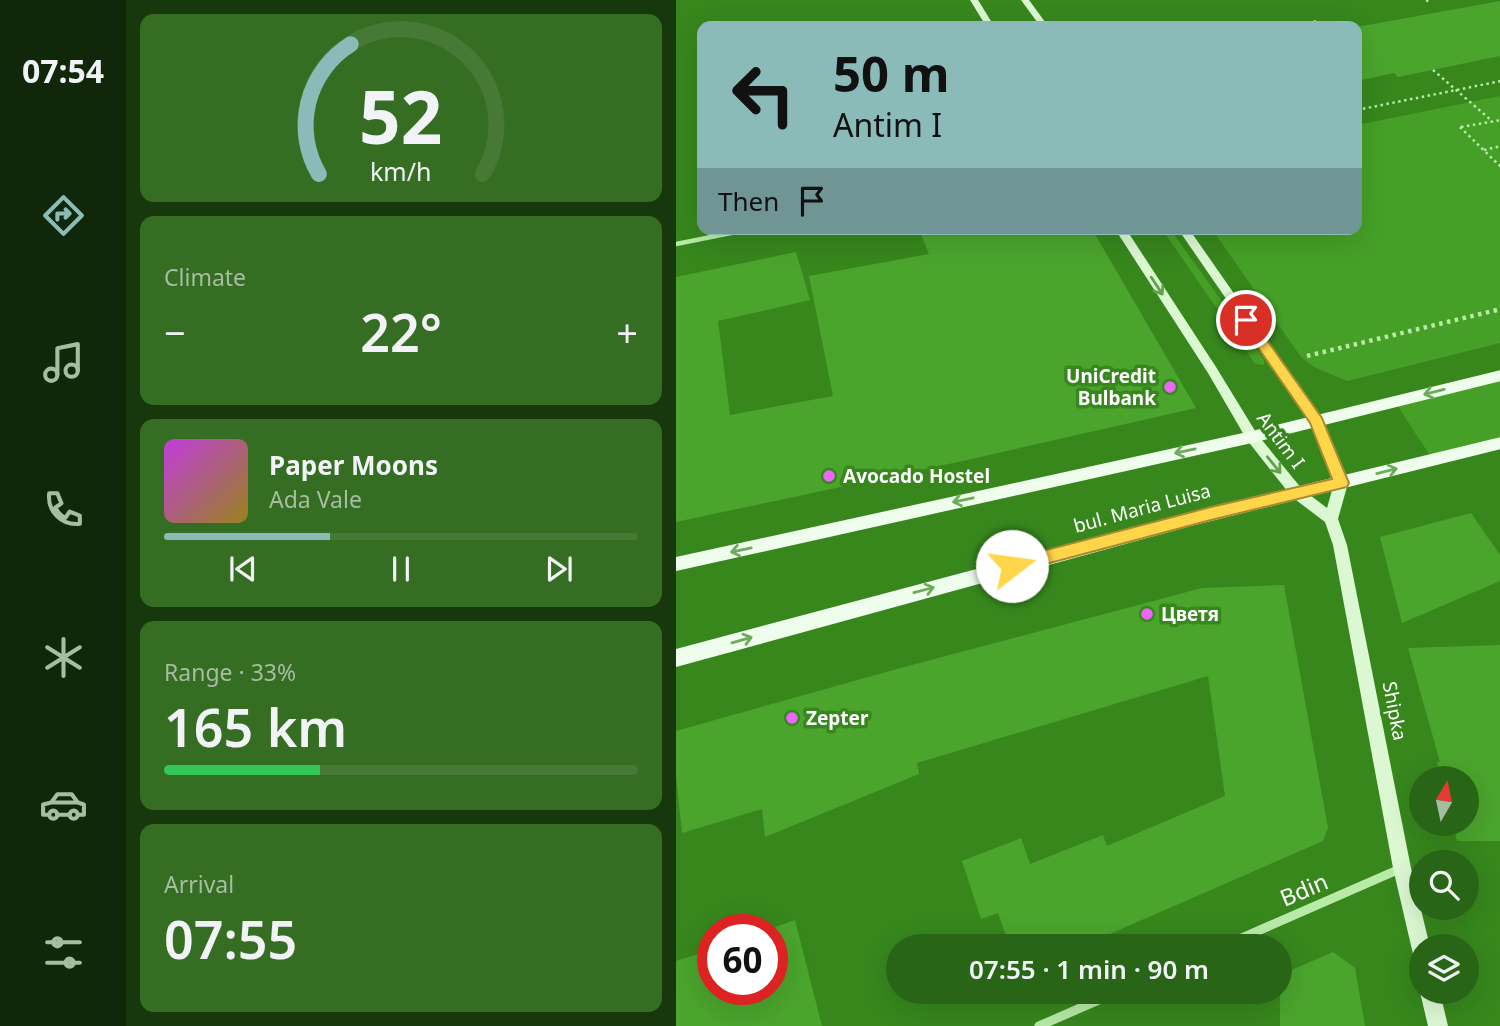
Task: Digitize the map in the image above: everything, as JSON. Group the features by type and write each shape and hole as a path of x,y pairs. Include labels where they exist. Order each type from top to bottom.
{"main road":[{"path":"676,564 1252,438 1500,376"},
{"name":"bul. Maria Luisa","path":"676,658 1058,554 1500,443"}],"street":[{"path":"974,0 987,21"},
{"path":"1025,0 1040,21"},
{"path":"676,244 721,235"},
{"name":"Antim I","path":"1124,235 1212,370 1252,438 1297,493 1331,519"},
{"name":"Antim I","path":"1187,235 1317,422 1341,483"},
{"path":"1331,519 1341,483"},
{"name":"Shipka","path":"1331,519 1340,545 1402,868 1417,934"},
{"name":"Bdin","path":"1251,934 1402,868"},
{"path":"1039,1026 1089,1004"},
{"path":"1433,1004 1438,1026"}],"path":[{"path":"1433,70 1492,121"},
{"path":"1362,109 1500,81"},
{"path":"1500,120 1460,127 1500,167"},
{"path":"1483,150 1500,146"},
{"path":"1277,365 1500,309"}],"green space":[{"path":"1500,96 1500,343 1347,381 1314,367 1301,357 1216,235 1362,235 1362,124"},
{"path":"1166,235 1174,235 1264,360 1264,365 1255,364"},
{"path":"1500,376 1500,442 1433,460 1395,402"}],"building":[{"path":"1500,1 1500,56 1398,77 1394,73 1362,80 1362,26"},
{"path":"921,235 1095,235 1196,408 676,522 676,277 796,252 810,300 718,321 730,415 833,396 809,276 929,254"},
{"path":"1471,513 1500,555 1500,581 1402,623 1380,537"},
{"path":"1284,585 1328,828 1323,841 1110,934 1005,934 998,913 981,919 962,861 1021,838 1030,864 1103,835 1107,846 1225,796 1208,676 917,763 919,774 765,837 762,809 682,833 676,775 676,731 1202,588"},
{"path":"1500,645 1500,841 1457,841 1456,836 1479,836 1479,766 1438,766 1437,762 1440,762 1408,648"},
{"path":"795,920 822,1026 676,1026 676,961 697,954 697,1005 788,1005 788,922"},
{"path":"1333,952 1355,968 1365,1026 1280,1026 1280,1004 1292,1004 1292,970"}],"place":[{"name":"UniCredit Bulbank","path":"1170,387"},
{"name":"Avocado Hostel","path":"829,476"},
{"name":"Цветя","path":"1147,614"},
{"name":"Zepter","path":"792,718"}],"route":[{"path":"1012,566 1211,513 1341,483 1317,422 1246,320"}]}
